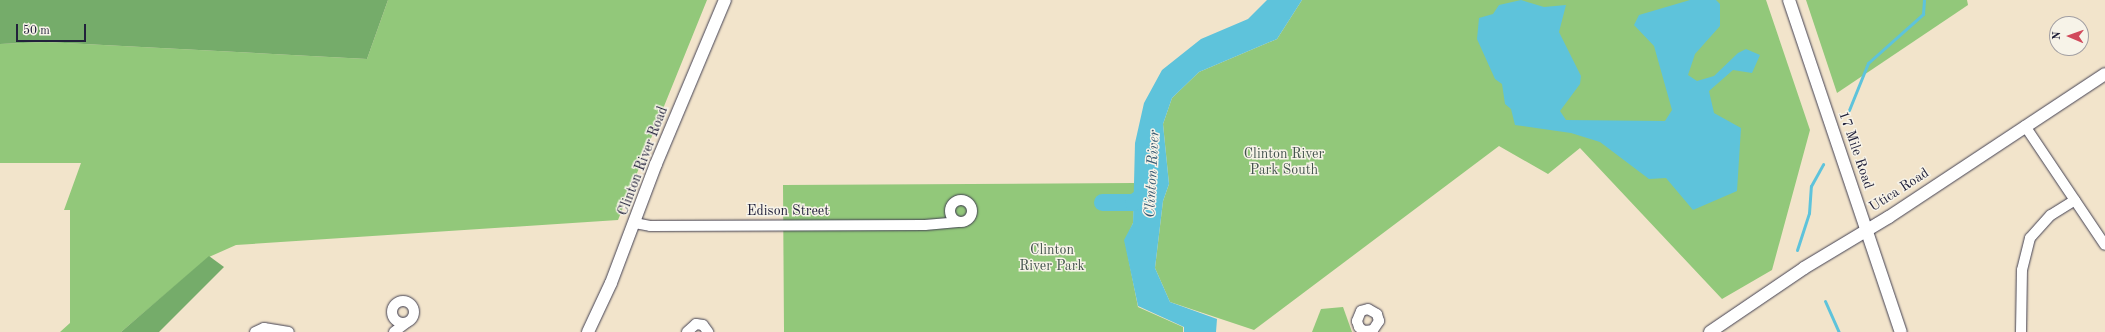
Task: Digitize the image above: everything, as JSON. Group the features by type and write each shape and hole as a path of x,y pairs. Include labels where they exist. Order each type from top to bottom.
{"street":[{"name":"Clinton River Road","path":"588,332 635,223 656,164 725,0"},
{"name":"17 Mile Road","path":"1789,0 1901,332"},
{"name":"Utica Road","path":"1710,332 2105,74"},
{"path":"2025,126 2105,245"},
{"path":"942,223 953,204 959,200 966,201 971,206 971,216 965,221 958,222 952,217 950,210"},
{"path":"2022,332 2022,270 2030,238 2051,215 2075,200"},
{"name":"Edison Street","path":"635,223 666,226 925,225 958,222"},
{"path":"403,301 410,303 414,309 414,316 394,332 392,310 396,303 403,301"},
{"path":"1368,308 1375,311 1379,317 1378,328 1368,331 1357,324 1357,317 1361,311 1368,308"},
{"path":"393,317 398,322 406,323"},
{"path":"687,332 692,325 699,324 708,332"},
{"path":"254,332 273,329 289,332"}],"green space":[{"path":"0,0 388,0 367,59 46,42 0,44"},
{"path":"388,0 707,0 618,220 236,245 209,257 121,332 60,332 70,323 70,210 64,210 81,163 0,163 0,44 46,42 367,59"},
{"name":"Clinton River Park South","path":"1302,0 1766,0 1810,130 1772,270 1722,299 1580,148 1548,174 1499,146 1254,330 1170,302 1155,268 1163,201 1169,184 1163,124 1172,98 1199,72 1277,39"},
{"path":"1806,0 1967,0 1968,5 1837,93"},
{"name":"Clinton River Park","path":"1135,183 1133,223 1125,241 1138,307 1183,327 1183,332 784,332 783,185"},
{"path":"209,256 224,267 159,332 121,332"},
{"path":"1343,307 1352,332 1312,332 1321,309"}],"water":[{"name":"Clinton River","path":"1267,0 1302,0 1277,39 1199,72 1172,98 1163,124 1169,184 1163,201 1155,268 1170,302 1217,319 1216,332 1184,332 1184,327 1138,306 1124,240 1133,223 1135,143 1144,103 1162,70 1201,39 1248,19"},
{"path":"1521,0 1544,7 1566,5 1559,32 1581,76 1580,84 1560,111 1566,120 1665,121 1672,110 1654,46 1634,25 1639,15 1690,0 1716,0 1720,4 1720,26 1695,54 1688,75 1697,81 1714,76 1738,53 1746,49 1760,55 1752,73 1733,70 1709,91 1714,113 1741,128 1737,191 1693,210 1666,178 1649,179 1600,142 1571,133 1515,125 1511,109 1505,104 1502,84 1495,79 1477,39 1479,18 1493,14 1499,5"}],"waterway":[{"path":"1849,110 1868,63 1923,14 1924,0"},
{"path":"1797,250 1809,213 1811,186 1823,164"},
{"name":"Clinton River","path":"1102,202 1133,202 1152,189"},
{"path":"1825,301 1839,332"}]}
